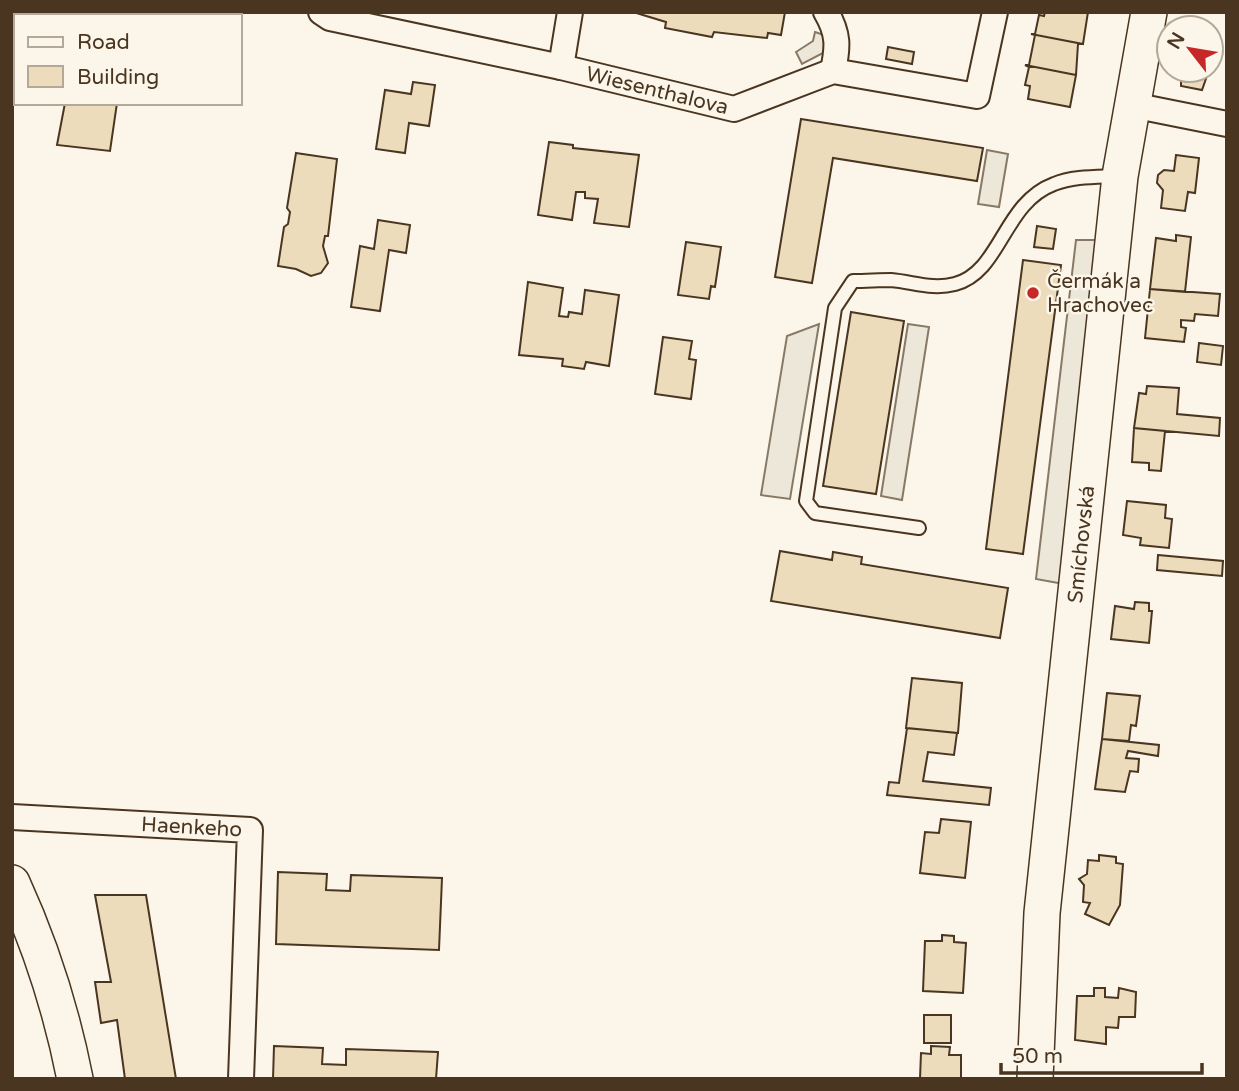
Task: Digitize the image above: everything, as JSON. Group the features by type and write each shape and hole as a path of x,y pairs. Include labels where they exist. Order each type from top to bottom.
{"street":[{"name":"Wiesenthalova","path":"321,12 330,18 561,67 734,108 833,71"},
{"name":"Wiesenthalova","path":"561,67 570,12"},
{"path":"826,12 835,27 839,44 833,71 977,96 995,12"},
{"name":"Smíchovská","path":"1035,1079 1042,913 1120,176 1149,12"},
{"path":"1132,105 1227,124"},
{"name":"Haenkeho","path":"12,817 250,830 241,1079"},
{"path":"12,883 25,911 65,1033 75,1079"}],"lane":[{"path":"919,528 815,513 806,501 835,308 853,281 892,280 933,288 957,284 979,273 1014,215 1029,198 1054,183 1120,176"}],"shaded area":[{"path":"815,32 830,37 823,53 802,64 796,52 813,41"},
{"path":"987,150 1008,154 999,207 978,204"},
{"path":"1076,240 1100,240 1064,584 1036,579"},
{"path":"819,324 790,499 761,495 787,336"},
{"path":"908,324 929,327 902,500 881,496"}],"building":[{"path":"633,12 785,12 781,35 768,33 767,38 714,32 712,37 665,28 666,22"},
{"path":"1045,12 1088,12 1083,44 1031,34 1035,34 1039,15 1044,16"},
{"path":"1031,34 1083,44 1078,44 1076,75 1025,65 1029,65 1035,35"},
{"path":"888,47 914,52 912,64 886,59"},
{"path":"1025,65 1076,75 1070,107 1028,99 1030,86 1025,85 1029,67"},
{"path":"413,82 435,85 429,126 409,123 405,153 376,149 385,90 411,94"},
{"path":"1181,84 1204,84 1202,90"},
{"path":"65,105 117,105 110,151 57,145"},
{"path":"801,119 983,148 977,181 833,158 812,283 775,277"},
{"path":"549,142 573,145 573,148 639,155 629,227 594,223 598,199 585,198 585,192 576,192 572,220 538,215"},
{"path":"296,153 337,159 328,236 325,236 323,246 328,263 321,273 311,276 296,269 278,266 284,227 288,224 290,212 287,208"},
{"path":"1176,155 1199,158 1195,193 1188,192 1185,211 1161,208 1163,190 1157,183 1158,175 1164,170 1174,171"},
{"path":"378,220 410,225 406,253 389,250 380,311 351,307 360,246 374,249"},
{"path":"1037,226 1056,229 1053,249 1034,247"},
{"path":"1176,235 1191,237 1185,292 1150,289 1156,238 1176,241"},
{"path":"686,242 721,247 715,287 711,286 709,299 678,295"},
{"path":"1023,260 1061,265 1023,554 986,549"},
{"path":"528,282 563,288 559,316 568,317 569,312 582,314 585,290 619,295 609,366 586,362 584,369 562,366 563,359 519,355"},
{"path":"1150,289 1220,294 1218,316 1195,314 1194,321 1181,320 1181,327 1186,328 1184,342 1145,338"},
{"path":"851,312 904,321 876,494 823,486"},
{"path":"663,337 692,341 689,359 696,360 691,399 655,394"},
{"path":"1199,343 1223,346 1221,365 1197,362"},
{"path":"1147,386 1179,388 1177,414 1220,418 1219,436 1134,428 1139,393 1146,394"},
{"path":"1134,428 1165,431 1161,471 1149,470 1149,463 1132,462"},
{"path":"1127,501 1166,505 1165,518 1172,519 1169,548 1140,545 1141,538 1123,535"},
{"path":"780,551 832,560 833,552 862,557 861,564 1008,588 1000,638 771,601"},
{"path":"1158,555 1223,561 1222,576 1157,570"},
{"path":"1135,602 1149,603 1149,611 1152,611 1149,643 1111,639 1115,606 1134,609"},
{"path":"912,678 962,683 958,733 906,728"},
{"path":"1107,693 1140,696 1136,726 1131,725 1129,741 1102,739"},
{"path":"907,728 957,733 954,755 928,752 923,781 991,788 989,805 887,795 889,782 899,783"},
{"path":"1102,739 1159,745 1158,756 1128,751 1126,758 1139,759 1138,772 1130,771 1125,792 1095,789"},
{"path":"941,819 971,822 965,878 920,873 925,832 939,833"},
{"path":"1099,855 1116,857 1116,863 1123,864 1120,905 1109,925 1085,914 1090,903 1083,902 1084,885 1079,879 1087,874 1088,860 1099,861"},
{"path":"278,872 327,874 326,890 350,891 351,875 442,878 439,950 276,944"},
{"path":"95,895 146,895 176,1079 125,1079 117,1020 101,1023 95,982 111,982"},
{"path":"942,935 954,936 954,942 966,943 963,993 923,991 925,941 942,941"},
{"path":"1094,988 1105,988 1105,997 1118,998 1119,988 1136,992 1135,1017 1119,1017 1118,1028 1106,1027 1106,1044 1075,1040 1077,996 1094,996"},
{"path":"924,1015 951,1015 951,1043 924,1043"},
{"path":"274,1046 323,1048 322,1064 346,1065 346,1049 438,1052 436,1079 273,1079"},
{"path":"931,1046 950,1047 949,1055 961,1055 961,1079 920,1079 921,1053 931,1054"}],"place":[{"name":"Čermák a Hrachovec","path":"1033,293"}]}
